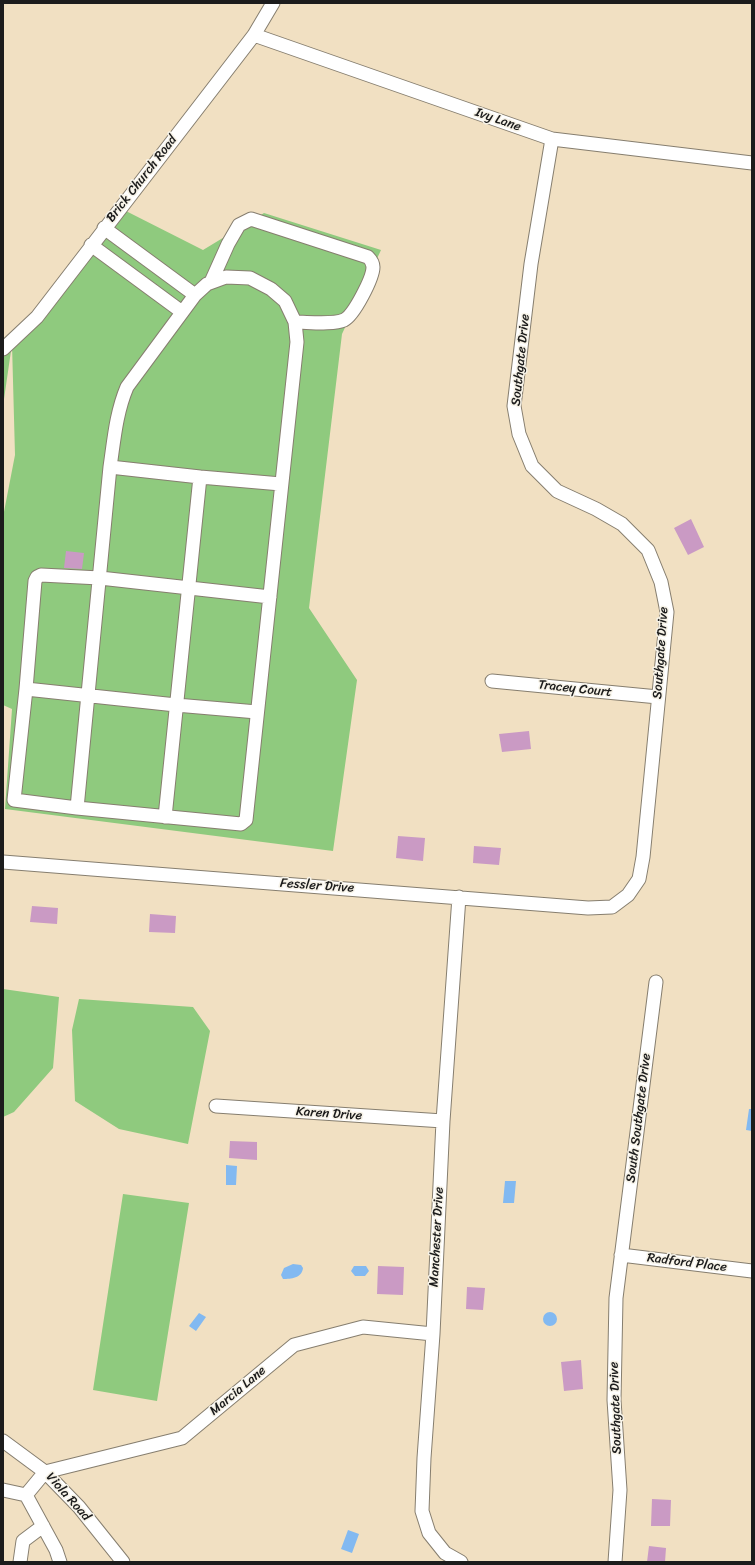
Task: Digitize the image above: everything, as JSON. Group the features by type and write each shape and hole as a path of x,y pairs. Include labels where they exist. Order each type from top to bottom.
{"street":[{"name":"Brick Church Road","path":"3,349 37,317 254,35 273,3"},
{"name":"Ivy Lane","path":"254,35 552,139 752,163"},
{"name":"Southgate Drive","path":"552,139 531,264 514,406 519,434 532,466 557,490 596,509 622,524 648,550 661,582 666,612 643,857 639,879 628,895"},
{"path":"212,282 228,244 239,225 251,219 368,257 372,262 373,269 355,309 348,317 343,321 335,322 295,322"},
{"path":"104,228 195,295"},
{"path":"91,245 182,312"},
{"path":"77,808 100,578 110,467 117,418 122,400 127,387 195,295 207,284 226,278 250,278 271,288 285,301 295,322 297,342 281,484 270,597 246,820 241,824 77,808 14,800 37,577 41,575 100,578 270,597"},
{"path":"110,467 281,484"},
{"path":"166,817 200,477"},
{"name":"Tracey Court","path":"492,681 658,697"},
{"path":"26,689 257,712"},
{"name":"Fessler Drive","path":"3,862 588,908 612,907 628,895"},
{"name":"Manchester Drive","path":"460,897 443,1121 433,1334 424,1458 422,1511 429,1533 445,1553 461,1562"},
{"name":"South Southgate Drive","path":"621,1254 656,982"},
{"name":"Karen Drive","path":"216,1106 443,1121"},
{"name":"Southgate Drive","path":"615,1562 620,1490 614,1400 614,1339 616,1298 621,1254"},
{"name":"Radford Place","path":"621,1254 752,1270"},
{"name":"Marcia Lane","path":"46,1472 182,1438 294,1344 363,1327 433,1334"},
{"name":"Viola Road","path":"3,1441 46,1472 79,1507 124,1562"},
{"path":"26,1495 46,1472"},
{"path":"3,1490 26,1495 56,1550 60,1562"},
{"path":"20,1562 23,1541 43,1526"}],"green space":[{"path":"120,208 203,250 264,213 381,250 342,334 309,608 357,680 333,851 5,809 12,709 3,705 3,517 15,455 12,344 3,406 3,349"},
{"path":"3,989 59,997 53,1068 14,1112 3,1117"},
{"path":"79,999 193,1007 210,1031 188,1144 119,1129 75,1101 72,1030"},
{"path":"123,1194 189,1203 157,1401 93,1390"}],"water":[{"path":"749,1109 752,1109 752,1131 746,1130"},
{"path":"226,1165 237,1166 236,1185 226,1185"},
{"path":"505,1181 516,1181 514,1203 503,1203"},
{"path":"293,1264 301,1265 303,1268 301,1274 293,1278 283,1279 281,1275 284,1268"},
{"path":"354,1266 366,1266 369,1271 365,1276 355,1276 351,1271"},
{"path":"550,1312 555,1314 557,1319 555,1324 550,1326 545,1324 543,1319 545,1314"},
{"path":"199,1313 206,1317 196,1331 189,1326"},
{"path":"348,1530 359,1534 352,1553 341,1549"}],"building":[{"path":"691,519 704,547 688,555 674,528"},
{"path":"66,551 84,553 82,569 64,568"},
{"path":"529,731 531,749 502,752 499,734"},
{"path":"398,836 425,838 423,861 396,858"},
{"path":"474,846 501,848 499,865 473,863"},
{"path":"32,906 58,908 57,924 30,922"},
{"path":"150,914 176,916 175,933 149,932"},
{"path":"230,1141 257,1142 257,1160 229,1158"},
{"path":"378,1266 404,1267 403,1295 377,1294"},
{"path":"467,1287 485,1288 483,1310 466,1309"},
{"path":"581,1360 583,1389 564,1391 561,1362"},
{"path":"652,1499 671,1500 670,1526 651,1526"},
{"path":"649,1546 666,1548 665,1562 647,1562"}]}
